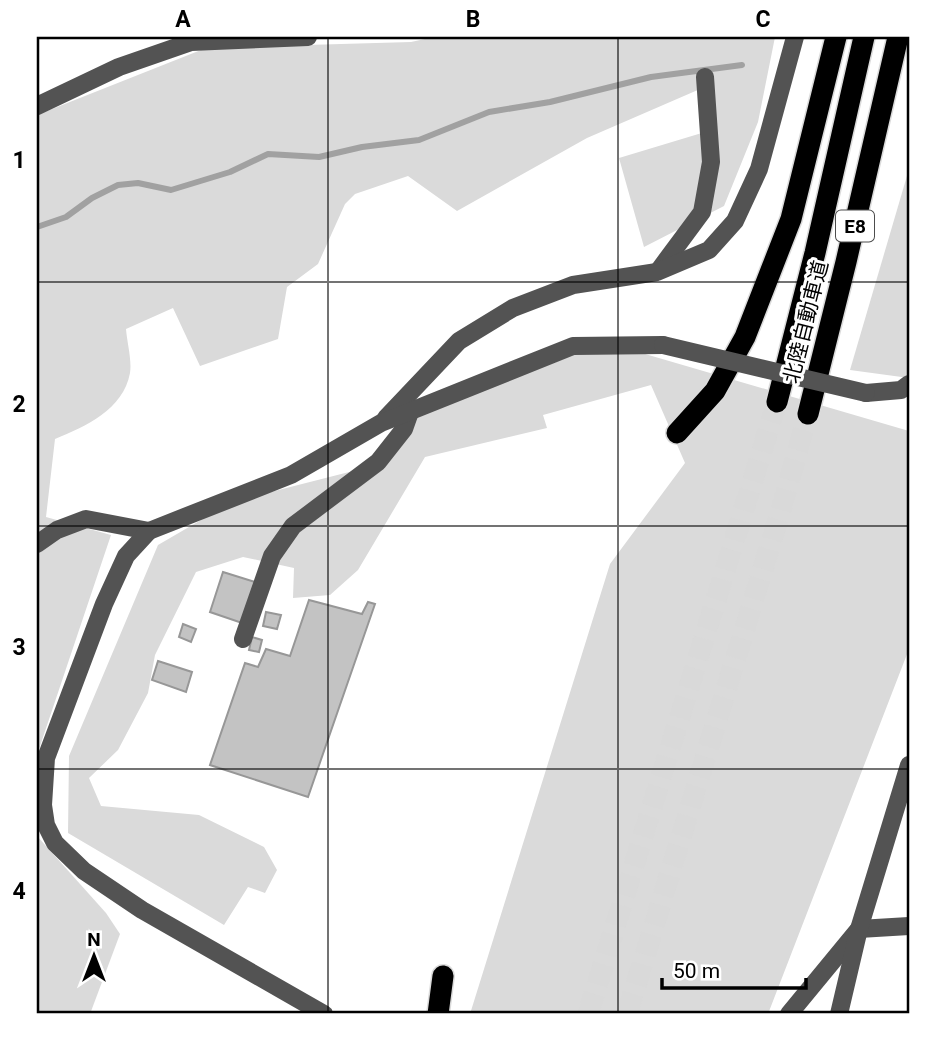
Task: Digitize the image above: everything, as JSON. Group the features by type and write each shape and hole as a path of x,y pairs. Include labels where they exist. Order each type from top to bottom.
{"highway":[{"path":"677,433 715,391 745,337 790,219 836,37"},
{"name":"北陸自動車道","path":"777,402 815,253 864,37"},
{"name":"北陸自動車道","path":"808,414 898,37"},
{"path":"438,1014 443,976"}],"street":[{"path":"37,106 119,67 191,42 308,37"},
{"path":"381,423 459,341 513,308 573,285 657,272 709,250 735,221 759,169 795,37"},
{"path":"657,272 702,212 711,162 705,77"},
{"path":"324,1014 142,910 84,871 55,843 46,825 43,805 46,758 115,580 126,556 149,531 291,475 381,423 573,346 663,345 866,393 901,390 909,384"},
{"path":"243,639 272,556 293,526 378,462 404,429 410,412"},
{"path":"37,544 57,530 86,519 149,531"},
{"path":"839,1014 859,929 909,765"},
{"path":"789,1014 859,929 909,926"}],"shaded area":[{"path":"434,37 775,37 758,122 724,206 644,247 619,158 715,129 707,86 587,138 457,211 408,176 355,194 345,204 318,264 287,287 278,339 200,366 173,308 126,329 130,373 120,397 102,415 55,439 46,517 111,535 37,755 37,115 206,48 411,42"},
{"path":"909,169 909,378 850,370"},
{"path":"587,337 909,431 909,649 768,1014 470,1014 610,564 685,463 651,385 543,415 547,428 425,457 358,570 330,595 293,598 294,568 243,557 196,572 155,655 148,693 118,750 89,778 101,806 199,815 264,847 277,870 265,893 248,887 224,925 68,833 69,756 158,545 232,502 353,471 401,447 428,399 507,364"},
{"path":"37,836 106,913 120,934 90,1014 37,1014"}],"building":[{"path":"223,572 255,582 242,623 210,612"},
{"path":"309,600 362,614 368,602 375,604 308,797 210,765 245,663 258,667 266,649 290,656"},
{"path":"266,612 281,615 277,629 263,626"},
{"path":"183,624 196,629 191,642 179,637"},
{"path":"252,637 262,640 259,652 249,650"},
{"path":"158,661 192,672 186,692 152,680"}],"waterway":[{"path":"37,227 66,217 92,198 118,185 138,183 171,190 230,172 268,154 319,157 362,147 419,140 489,112 550,102 651,77 742,65"}],"tunnel":[{"path":"588,1014 777,402"},
{"path":"627,1014 808,414"}]}
